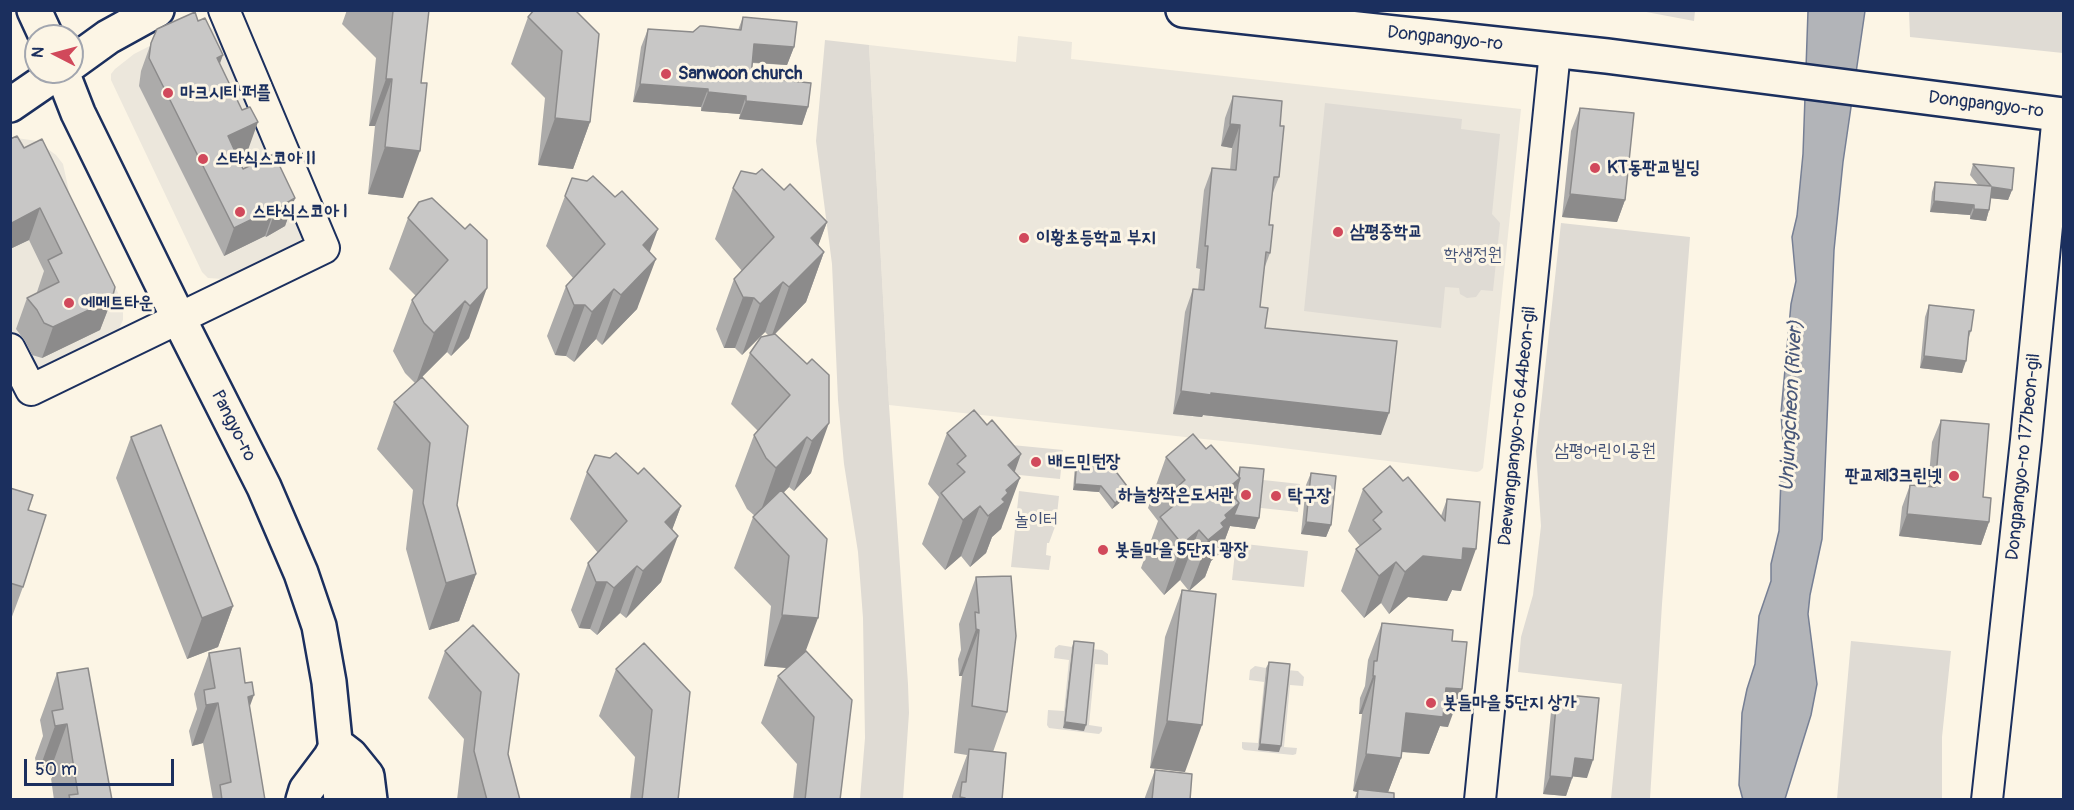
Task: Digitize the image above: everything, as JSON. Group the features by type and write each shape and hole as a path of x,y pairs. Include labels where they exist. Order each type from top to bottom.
{"main road":[{"path":"34,10 40,24"},
{"path":"84,54 108,37 157,10"},
{"name":"Dongpangyo-ro","path":"1182,10 1708,69 2061,115"},
{"path":"10,105 42,84"},
{"name":"Pangyo-ro","path":"65,84 178,319 264,487 301,573 319,626 329,682 341,800"},
{"path":"303,800 306,790 330,758 336,745 350,755 367,776 370,800"}],"street":[{"path":"10,349 31,390 324,248 224,10"},
{"name":"Daewangpangyo-ro 644beon-gil","path":"1480,800 1555,51"},
{"name":"Dongpangyo-ro 177beon-gil","path":"1987,800 2061,115"}],"shaded area":[{"path":"193,24 208,26 219,33 305,238 303,242 231,278 208,278 202,272 111,80 111,74 115,69 134,54"},
{"path":"1018,36 1072,42 1071,59 1521,109 1483,468 1477,472 1250,444 889,405 869,45 1016,62"},
{"path":"10,137 37,141 56,155 63,164 70,196 123,303 123,320 117,333 54,369 35,371 27,364 11,331"}],"green space":[{"path":"1641,11 1695,11 1694,21"},
{"path":"1909,11 2063,11 2063,53 1910,37"},
{"path":"825,40 869,45 889,405 908,684 909,713 903,799 860,799 865,738 863,618 858,552 844,464 838,400 832,264 816,141"},
{"name":"학생정원","path":"1325,103 1462,119 1461,129 1500,134 1492,214 1500,223 1493,291 1481,290 1476,297 1467,298 1460,294 1459,288 1445,287 1441,328 1304,311"},
{"name":"삼평어린이공원","path":"1561,223 1690,237 1662,604 1650,799 1611,799 1622,684 1518,672 1521,637 1533,595 1541,526 1536,451"},
{"name":"배드민턴장","path":"1012,445 1063,450 1060,479 1009,474"},
{"name":"탁구장","path":"1254,479 1300,484 1298,512 1252,507"},
{"name":"놀이터","path":"1019,491 1059,496 1056,524 1049,543 1047,543 1046,555 1051,556 1049,570 1011,567"},
{"path":"1236,543 1308,551 1304,587 1232,580"},
{"path":"1851,641 1951,651 1942,737 1942,799 1837,799"},
{"path":"1059,645 1072,647 1063,728 1084,730 1092,649 1102,650 1108,654 1108,665 1095,664 1089,725 1102,727 1099,734 1049,728 1047,725 1048,710 1064,711 1069,660 1054,658 1055,648"},
{"path":"1255,666 1266,668 1258,749 1279,751 1287,670 1298,671 1304,677 1303,686 1290,685 1284,747 1297,748 1296,754 1242,748 1242,742 1258,743 1264,682 1249,680 1250,670"}],"water":[{"name":"Unjungcheon (River)","path":"1808,11 1865,11 1843,162 1834,250 1822,539 1808,614 1817,684 1811,715 1785,799 1743,800 1739,785 1742,713 1755,664 1759,616 1771,581 1771,564 1779,531 1784,457 1781,413 1791,304 1796,281 1792,237 1797,216 1803,154"}],"building":[{"path":"392,10 429,10 421,83 427,83 420,151 385,147 392,79 386,79"},
{"path":"534,10 575,10 599,34 590,122 555,118 562,51 528,17"},
{"path":"195,12 198,21 205,18 223,55 217,58 242,110 250,107 258,122 228,136 243,169 274,154 295,198 234,228 149,58 151,43 157,29"},
{"path":"743,17 797,22 794,47 754,44 751,77 811,83 808,107 746,101 746,96 708,92 708,89 640,84 648,29 693,32 703,26 741,30"},
{"path":"1233,96 1282,101 1280,126 1284,126 1279,177 1274,177 1269,225 1273,225 1270,253 1266,252 1260,307 1268,308 1265,328 1397,341 1389,413 1181,391 1193,289 1204,290 1208,246 1205,246 1212,168 1236,170 1240,125 1230,124"},
{"name":"KT동판교빌딩","path":"1580,108 1634,113 1625,200 1570,194"},
{"path":"17,136 24,148 42,139 115,287 112,299 53,327 44,323 27,298 59,282 48,260 62,253 40,208 10,224 10,139"},
{"path":"1973,164 2014,168 2012,190 1992,187 1989,210 1974,209 1974,205 1934,201 1935,182 1991,186"},
{"path":"762,169 784,190 790,184 827,222 811,238 824,252 789,287 783,282 760,304 754,298 743,297 734,279 774,237 733,188 741,171 756,174"},
{"path":"593,176 615,197 622,191 658,229 643,245 656,259 621,295 614,289 592,312 585,305 574,305 566,286 605,244 565,196 572,178 587,181"},
{"path":"432,198 465,229 470,224 487,240 487,288 470,306 465,301 434,333 424,323 412,300 448,260 408,218 419,202"},
{"path":"1929,305 1974,310 1966,361 1924,356"},
{"path":"775,334 807,364 812,359 829,375 829,423 812,441 807,437 776,468 766,458 754,435 790,395 750,353 761,337"},
{"path":"422,377 468,426 457,505 476,574 446,583 423,503 430,443 394,402"},
{"path":"974,410 987,425 992,420 1021,454 1008,465 1020,478 1006,490 1008,493 1002,499 1005,502 988,516 980,506 963,520 941,493 965,472 957,464 966,456 947,433"},
{"name":"판교제3크린넷","path":"1941,420 1989,424 1983,497 1991,498 1989,522 1907,514 1910,485 1935,487"},
{"path":"161,425 233,606 202,618 131,437"},
{"path":"1193,434 1206,449 1211,445 1240,478 1227,489 1239,503 1225,515 1227,518 1221,523 1224,527 1208,540 1199,530 1182,544 1160,517 1184,497 1176,488 1185,480 1166,457"},
{"path":"616,453 638,474 644,468 681,506 665,522 678,536 643,571 637,566 614,588 607,582 596,582 588,563 627,521 587,472 595,455 610,458"},
{"path":"1077,459 1105,463 1114,469 1130,490 1115,503 1101,486 1075,484"},
{"path":"1390,466 1403,481 1408,477 1445,521 1447,499 1480,502 1476,549 1463,548 1462,560 1423,556 1405,572 1396,562 1379,576 1356,549 1381,529 1373,520 1382,512 1363,489"},
{"name":"하늘창작은도서관","path":"1240,467 1264,469 1259,518 1234,515 1239,503 1236,499"},
{"path":"1311,473 1336,476 1331,525 1306,522"},
{"path":"10,488 33,495 28,510 46,515 23,587 10,583"},
{"path":"781,490 827,539 818,618 782,615 789,556 753,517"},
{"path":"1011,576 1016,636 1007,712 972,706 979,630 976,629 975,612 979,613 976,577"},
{"path":"1182,590 1216,594 1202,725 1167,721"},
{"path":"1382,623 1453,630 1452,641 1467,642 1462,689 1446,688 1443,717 1406,713 1401,758 1366,754 1375,676 1373,676 1374,661 1377,661"},
{"path":"473,625 519,674 508,754 520,800 487,800 474,751 481,692 445,651"},
{"path":"1074,641 1094,643 1086,725 1065,722"},
{"path":"644,643 690,692 678,800 642,800 652,710 616,669"},
{"path":"240,648 245,683 252,682 254,695 248,697 265,800 222,800 220,785 231,782 218,703 206,705 204,690 215,688 209,653"},
{"path":"806,651 852,700 840,800 805,800 814,717 778,676"},
{"path":"1269,662 1290,664 1281,746 1260,744"},
{"path":"88,668 112,800 70,800 69,795 78,794 67,724 55,726 52,711 63,709 57,673"},
{"path":"1557,694 1599,698 1593,760 1575,758 1572,778 1550,776"},
{"path":"969,749 1006,753 1002,800 964,800 965,798 960,797 962,782 966,782"},
{"path":"1155,770 1192,774 1190,800 1152,800"},
{"path":"1358,789 1394,793 1394,800 1357,800"}],"place":[{"name":"Sanwoon church","path":"666,74"},
{"name":"마크시티 퍼플","path":"168,93"},
{"name":"스타식스코아 II","path":"203,159"},
{"name":"KT동판교빌딩","path":"1595,168"},
{"name":"스타식스코아 I","path":"240,212"},
{"name":"삼평중학교","path":"1338,232"},
{"name":"이황초등학교 부지","path":"1024,238"},
{"name":"에메트타운","path":"69,303"},
{"name":"배드민턴장","path":"1036,462"},
{"name":"판교제3크린넷","path":"1954,476"},
{"name":"하늘창작은도서관","path":"1246,495"},
{"name":"탁구장","path":"1276,496"},
{"name":"봇들마을 5단지 광장","path":"1103,550"},
{"name":"봇들마을 5단지 상가","path":"1431,703"}]}
